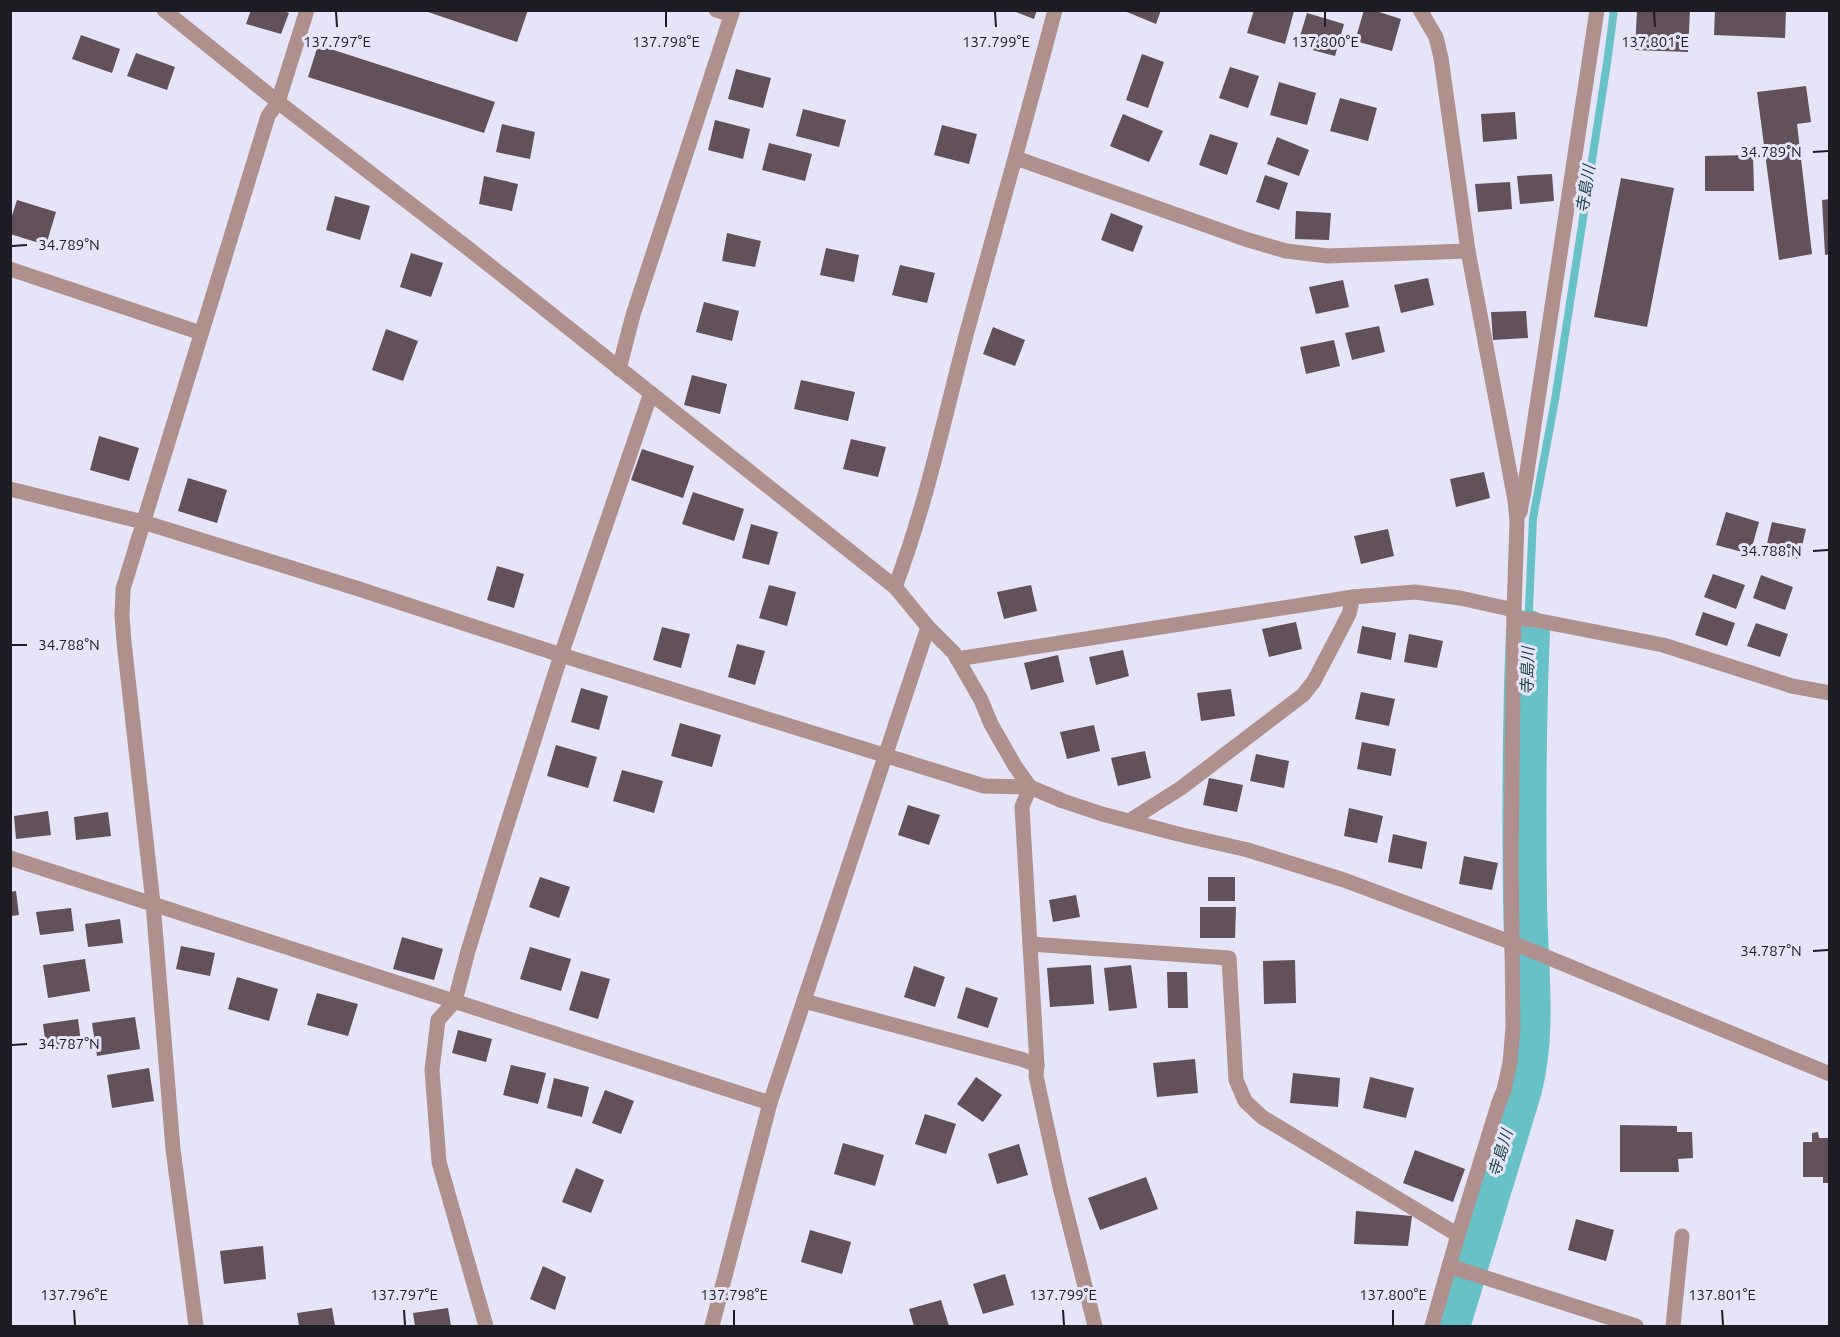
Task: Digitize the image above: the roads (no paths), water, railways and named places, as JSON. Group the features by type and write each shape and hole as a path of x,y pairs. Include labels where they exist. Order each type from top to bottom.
{"street":[{"path":"164,10 895,587 957,659 981,700 1014,766 1030,787"},
{"path":"196,1326 173,1149 153,903 122,616 123,589 268,116 278,102 307,10"},
{"path":"619,369 633,315 732,13 716,10"},
{"path":"895,587 911,545 1055,10"},
{"path":"1420,10 1436,37 1442,58 1468,251 1515,500 1521,616 1511,859 1521,946 1513,1034 1507,1080 1458,1235 1459,1269 1432,1326"},
{"path":"1517,521 1524,491 1597,10"},
{"path":"1016,158 1234,235 1286,251 1328,256 1468,251"},
{"path":"10,269 201,333"},
{"path":"486,1326 439,1162 432,1070 438,1020 455,1000 468,951 561,655 651,393"},
{"path":"10,489 142,522 984,786 1030,787 1063,801 1129,821 1248,850 1323,873 1521,946 1830,1074"},
{"path":"957,659 1353,597 1415,592 1460,598 1521,616 1663,645 1792,686 1830,693"},
{"path":"1129,821 1181,788 1304,695 1314,681 1349,615 1353,597"},
{"path":"712,1326 770,1103 928,627"},
{"path":"1030,787 1022,807 1036,1076 1060,1187 1094,1322 1078,1326"},
{"path":"10,858 770,1103"},
{"path":"1030,944 1229,958 1236,1080 1245,1101 1262,1117 1458,1235"},
{"path":"804,1001 1037,1065"},
{"path":"1673,1326 1682,1236"},
{"path":"1459,1269 1636,1326"}],"waterway":[{"name":"寺島川","path":"1528,632 1533,518 1555,400 1614,10"},
{"name":"寺島川","path":"1448,1326 1520,1089 1528,1042 1529,993 1524,831 1528,632"}]}
